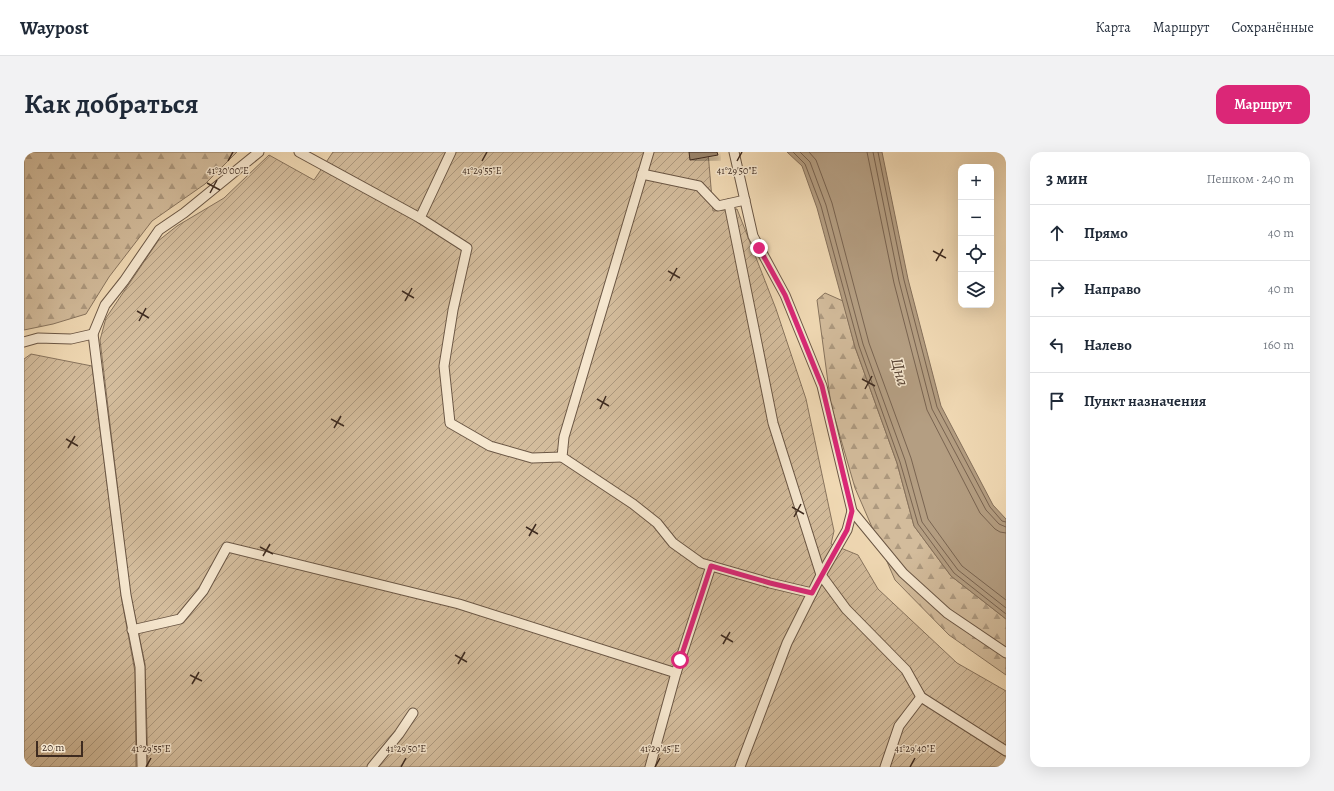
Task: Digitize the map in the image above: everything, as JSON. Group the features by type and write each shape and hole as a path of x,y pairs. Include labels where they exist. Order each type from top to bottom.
{"lane":[{"path":"142,767 140,668 126,595 92,334 105,305 124,281 158,230 184,213 259,152"},
{"path":"300,152 420,218 467,248 453,310 444,366 450,423 490,446 532,458 562,456 633,504 657,523 673,543 700,563 770,583 812,593"},
{"path":"420,218 451,152"},
{"path":"562,456 564,437 649,152"},
{"path":"734,152 753,236 785,295 822,386 852,511 903,573 947,612 1006,652"},
{"path":"642,174 699,186 718,206 745,200"},
{"path":"729,204 773,423 821,575 846,609 906,670 921,697 1006,751"},
{"path":"24,342 38,338 71,339 92,334"},
{"path":"740,767 787,643 821,575 847,530 852,511"},
{"path":"132,630 180,619 203,590 227,547 459,604 676,673"},
{"path":"650,767 676,673 711,566"},
{"path":"885,767 899,726 921,697"},
{"path":"372,767 399,734 412,713"}],"green space":[{"path":"24,152 237,152 205,184 152,221 109,277 86,314 53,324 24,330"},
{"path":"333,152 708,152 713,211 737,209 776,309 806,399 834,531 831,544 858,555 878,589 957,663 1006,691 1006,767 148,767 145,664 130,592 100,340 106,318 158,241 177,226 224,198 269,155 314,180"},
{"path":"825,293 843,301 855,347 897,463 914,526 951,576 1006,619 1006,675 949,635 895,580 855,488 831,405 817,300"},
{"path":"31,354 92,366 122,601 135,672 136,767 24,767 24,359"}],"water":[{"name":"Цна","path":"787,152 882,152 908,279 941,406 993,505 1006,519 1006,619 951,576 914,526 897,463 855,347 817,208 802,166"}],"building":[{"path":"689,152 717,152 718,155 690,160"}],"route":[{"path":"680,660 711,566 812,593 847,530 852,511 822,386 785,295 759,248"}]}
